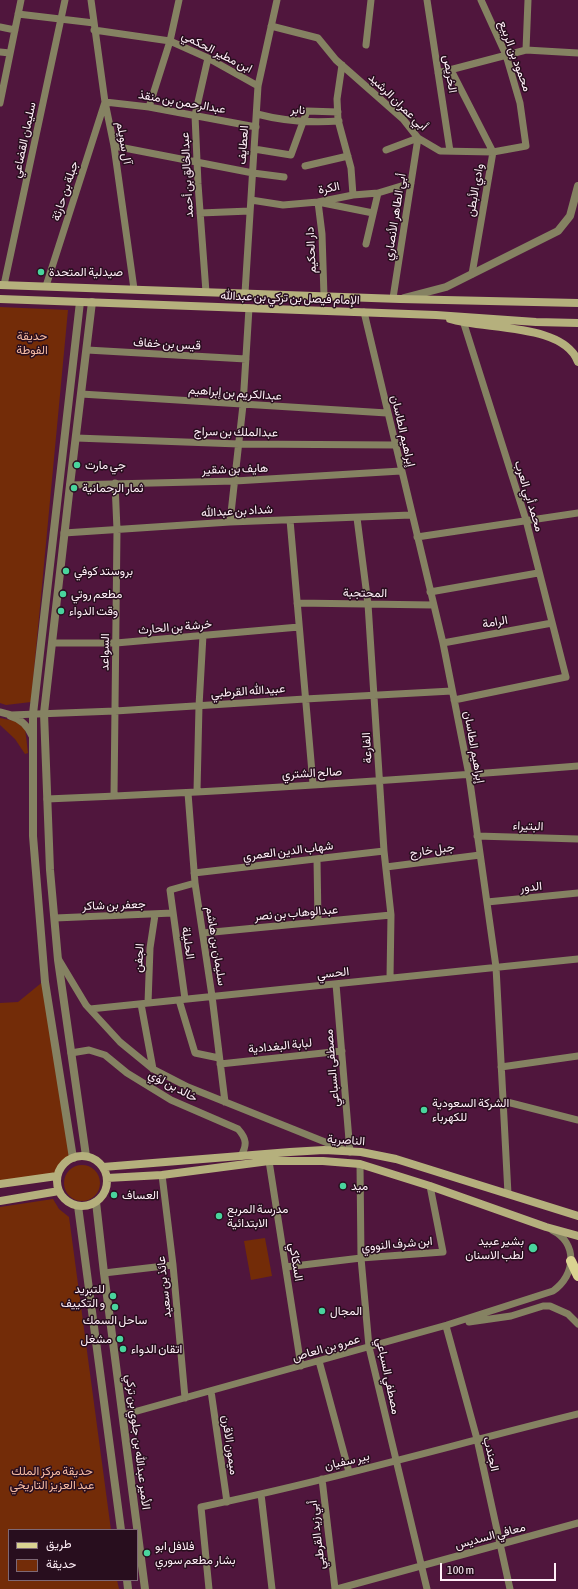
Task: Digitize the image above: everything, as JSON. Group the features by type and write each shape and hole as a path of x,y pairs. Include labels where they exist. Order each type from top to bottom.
{"main road":[{"name":"الإمام فيصل بن تركي بن عبدالله","path":"2,285 578,303"},
{"name":"الإمام فيصل بن تركي بن عبدالله","path":"0,299 364,312 578,323"},
{"path":"436,315 464,324 527,331 550,336 576,356 578,362"},
{"name":"الناصرية","path":"103,1167 324,1150 361,1152 396,1159 578,1216"},
{"path":"86,1156 92,1158 103,1167 107,1178 105,1192 96,1202 91,1205 78,1206 65,1200 59,1191 57,1184 58,1176 60,1169 65,1163 73,1158 86,1156"},
{"name":"الناصرية","path":"107,1178 162,1175 269,1162 360,1164 430,1186 546,1227 578,1236"},
{"path":"0,1184 58,1176"},
{"path":"0,1201 59,1191"},
{"path":"571,1261 578,1276"}],"street":[{"path":"0,103 1,91 21,0"},
{"name":"سليمان القضاعي","path":"2,285 65,0"},
{"name":"آل سويلم","path":"91,0 105,102 114,146 134,289"},
{"path":"149,107 170,41 179,0"},
{"name":"العطايف","path":"245,293 258,86 277,0"},
{"path":"366,45 371,0"},
{"name":"الخريص","path":"427,0 450,151"},
{"name":"محمود بن الربيع","path":"481,0 506,55 520,103 526,146"},
{"path":"526,50 528,0"},
{"name":"ابن مطير الحكمي","path":"18,14 61,18 94,27 170,41 208,58 258,86"},
{"name":"أبي عمران الرشيد","path":"271,26 318,38 342,65 403,119 418,138 440,151 493,152 526,146"},
{"path":"0,27 15,30"},
{"path":"438,73 526,50 578,53"},
{"path":"0,52 10,53"},
{"name":"عبدالخالق بن أحمد","path":"206,292 195,115 208,58"},
{"path":"342,65 337,99 338,112 351,168 354,195"},
{"name":"وادي الأبطن","path":"451,70 493,152 472,274"},
{"name":"عبدالرحمن بن منقذ","path":"105,102 149,107 256,127"},
{"name":"جبلة بن حارثة","path":"46,286 105,102"},
{"path":"254,149 291,156 307,111 338,112"},
{"name":"نابر","path":"256,114 274,118 318,123 339,121"},
{"path":"386,150 418,138"},
{"name":"أبي الطاهر الأنصاري","path":"396,298 418,138"},
{"path":"114,146 253,173 284,177"},
{"path":"304,166 348,156"},
{"name":"الكرة","path":"251,200 283,205 318,202 378,192 411,183"},
{"path":"396,298 446,287 558,231 570,216 578,186"},
{"path":"366,244 378,192"},
{"path":"318,202 373,213"},
{"name":"دار الحكيم","path":"318,202 322,234 324,296"},
{"path":"200,213 250,211"},
{"path":"73,1158 45,982 34,836 33,714 80,302"},
{"path":"86,1156 58,960 48,851 44,713 92,302"},
{"path":"230,522 243,405 249,308"},
{"name":"إبراهيم الطاسان","path":"364,312 443,643 468,775 496,967 508,1194"},
{"name":"محمد أبي العرب","path":"454,700 566,677 538,573 526,520 464,324"},
{"name":"قيس بن خفاف","path":"87,350 246,359"},
{"name":"عبدالكريم بن إبراهيم","path":"81,394 387,413"},
{"name":"عبدالملك بن سراج","path":"76,438 239,444 395,445"},
{"path":"63,451 66,458 71,458 74,455"},
{"path":"61,472 64,467 68,467 71,474"},
{"name":"هايف بن شقير","path":"70,485 235,481 401,471"},
{"name":"السواعد","path":"114,796 117,530 115,483"},
{"path":"417,537 578,513"},
{"name":"شداد بن عبدالله","path":"64,533 230,522 412,515"},
{"name":"الفارعة","path":"357,518 368,604 384,851 391,915 390,978"},
{"path":"290,520 313,784"},
{"path":"430,592 538,573"},
{"name":"المحتجبة","path":"297,603 433,605"},
{"name":"الرامة","path":"443,643 552,623"},
{"name":"خرشة بن الحارث","path":"52,643 116,643 299,627"},
{"path":"196,791 203,635"},
{"name":"عبيدالله القرطبي","path":"0,712 11,715 115,711 452,691"},
{"path":"0,712 15,717 26,725 32,737 34,751"},
{"name":"صالح الشتري","path":"47,799 188,793 196,791 468,775 578,766"},
{"name":"سليمان بن هاشم","path":"188,793 195,883 212,996 225,1102"},
{"name":"البتيراء","path":"477,836 578,839"},
{"name":"شهاب الدين العمري","path":"194,873 384,851"},
{"name":"جبل خارج","path":"386,867 480,855"},
{"path":"317,859 318,922"},
{"name":"الحليلة","path":"195,883 170,890 182,1000 195,1053 220,1060"},
{"name":"الدور","path":"487,902 578,893"},
{"name":"جعفر بن شاكر","path":"55,918 173,913"},
{"name":"الجفن","path":"145,1004 150,948 155,914"},
{"name":"عبدالوهاب بن نصر","path":"203,933 391,915"},
{"name":"الحسي","path":"90,1009 578,959"},
{"path":"58,960 90,1009 120,1042 153,1069 188,1087 350,1152"},
{"name":"مصطفى السباعي","path":"336,984 350,1152"},
{"name":"خالد بن لؤي","path":"145,1004 153,1069"},
{"name":"خالد بن لؤي","path":"72,1053 89,1050 105,1055 127,1073 171,1100 238,1129 244,1135 246,1142 246,1148 241,1156"},
{"name":"لبابة البغدادية","path":"220,1060 342,1051"},
{"path":"501,1067 578,1056"},
{"path":"503,1101 578,1120"},
{"name":"السكاكي","path":"269,1162 301,1366"},
{"name":"مصطفي السباعي","path":"360,1164 361,1258 369,1347 427,1589"},
{"name":"عائذ بن سعيد","path":"162,1175 173,1265 185,1398"},
{"name":"ابن شرف النووي","path":"286,1267 361,1258 443,1252 430,1186"},
{"name":"الأمير عبدالله بن جلوي بن تركي","path":"96,1202 137,1529"},
{"path":"78,1206 121,1529"},
{"path":"546,1227 554,1231 564,1240 570,1252 571,1261"},
{"name":"عمرو بن العاص","path":"122,1415 447,1326 553,1291 560,1286 566,1278 570,1270 571,1261"},
{"path":"104,1274 173,1265"},
{"path":"447,1326 512,1316 543,1306 550,1306 568,1314 578,1324"},
{"name":"الجندب","path":"447,1326 477,1439 510,1589"},
{"path":"319,1361 349,1472"},
{"name":"ميمون الاقرن","path":"210,1391 227,1502"},
{"name":"بير سفيان","path":"209,1589 201,1507 396,1461 578,1414"},
{"name":"أبي زيد القرطبي","path":"322,1479 336,1589"},
{"path":"261,1494 272,1589"},
{"name":"معافي السديس","path":"336,1589 578,1523"},
{"name":"الأمير عبدالله بن جلوي بن تركي","path":"138,1536 145,1589"}],"green space":[{"name":"حديقة الفوطة","path":"0,307 68,310 31,702 6,705 0,703"},
{"path":"0,718 15,721 25,728 28,753 25,754 15,739 0,725"},
{"path":"45,980 73,1157 64,1164 58,1175 0,1182 0,1003 18,1002"},
{"path":"86,1165 95,1170 99,1176 99,1190 95,1196 86,1201 78,1201 69,1196 65,1190 64,1179 69,1170 75,1166"},
{"name":"حديقة مركز الملك عبد العزيز التاريخي","path":"53,1199 59,1209 69,1217 111,1529 8,1529 8,1581 117,1581 119,1589 0,1589 0,1207"},
{"path":"265,1238 272,1276 251,1280 244,1241"}],"place":[{"name":"صيدلية المتحدة","path":"41,272"},
{"name":"جي مارت","path":"77,465"},
{"name":"ثمار الرحمانية","path":"74,488"},
{"name":"بروستد كوفي","path":"66,571"},
{"name":"مطعم روتي","path":"63,594"},
{"name":"وقت الدواء","path":"61,611"},
{"name":"الشركة السعودية للكهرباء","path":"424,1110"},
{"name":"ميد","path":"343,1186"},
{"name":"العساف","path":"114,1195"},
{"name":"مدرسة المربع الابتدائية","path":"219,1216"},
{"name":"بشير عبيد لطب الاسنان","path":"533,1248"},
{"name":"للتبريد و التكييف","path":"113,1296"},
{"name":"ساحل السمك","path":"115,1307"},
{"name":"المجال","path":"322,1311"},
{"name":"مشغل","path":"120,1339"},
{"name":"اتقان الدواء","path":"123,1349"},
{"name":"فلافل ابو بشار مطعم سوري","path":"147,1553"}]}
